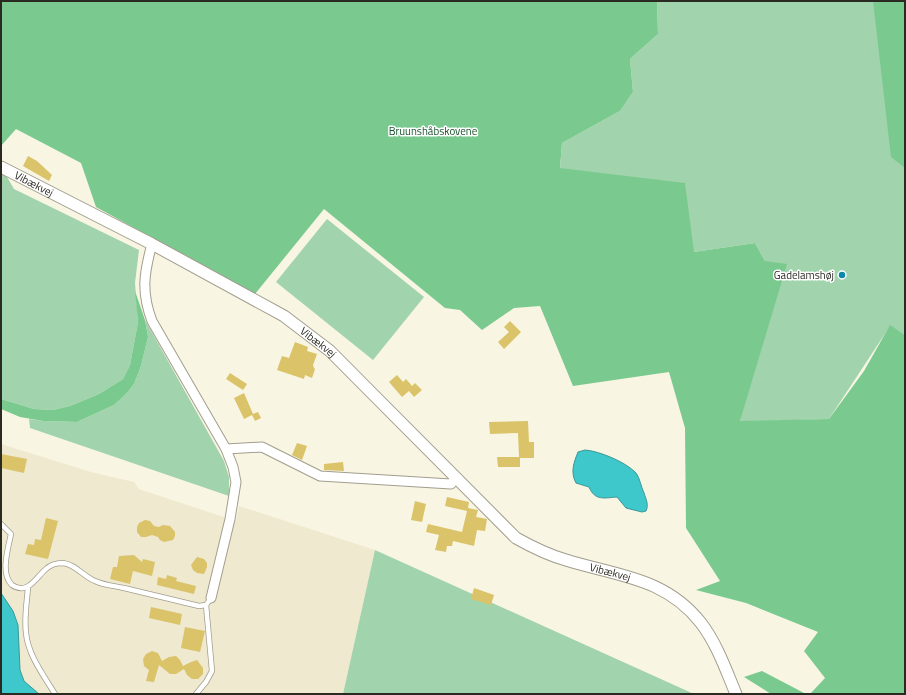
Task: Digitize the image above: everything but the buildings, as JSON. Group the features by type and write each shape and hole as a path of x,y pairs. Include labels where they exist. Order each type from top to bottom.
{"street":[{"name":"Vibækvej","path":"1,167 152,244 284,316 325,347 516,538 542,552 649,583 669,594 686,607 701,624 713,643 736,694"},
{"path":"152,244 144,279 144,294 147,308 152,321 226,449 233,467 236,482 230,519 208,602"},
{"path":"226,449 262,447 320,476 451,484 456,478"}],"lane":[{"path":"1,524 11,534 4,566 4,573 8,582 13,586 20,588 28,587 37,580 47,568 55,564 65,563 95,582 199,606 208,602 212,671 206,682 196,694"},
{"path":"28,587 25,614 26,634 30,649 55,694"}],"shaded area":[{"path":"1,444 91,472 134,482 139,489 236,521 239,506 375,550 343,694 1,694"}],"green space":[{"name":"Bruunshåbskovene","path":"1,1 657,1 658,34 630,59 633,92 620,111 562,143 560,168 685,183 694,252 755,243 765,261 787,264 740,421 829,419 864,371 890,325 905,335 905,694 810,694 825,678 804,651 818,632 746,603 696,590 720,581 686,528 685,428 669,372 573,386 540,306 514,308 482,330 460,310 445,308 324,209 255,294 96,207 81,163 16,129 1,146"},
{"path":"657,1 905,1 905,335 890,326 829,419 740,422 765,261 755,243 694,252 560,169 562,143 620,111 633,92 630,59 658,34"},
{"path":"873,1 905,1 905,168 891,157"},
{"path":"1,173 7,177 14,189 139,250 135,283 138,322 130,365 123,379 99,394 70,406 53,410 34,409 1,399"},
{"path":"327,219 424,297 373,360 276,282"},
{"path":"135,291 145,320 148,337 141,366 134,384 114,405 77,422 43,421 20,417 1,409 1,399 34,409 53,410 70,406 99,394 123,379 130,365 138,322"},
{"path":"145,320 224,461 229,477 229,496 30,428 29,419 77,422 114,405 127,393 134,384 141,366 148,337"},
{"path":"375,550 694,694 343,694"},
{"path":"762,671 806,694 771,694 744,677"}],"water":[{"path":"585,450 597,452 612,458 626,465 636,473 639,477 646,500 646,511 642,512 626,508 617,497 597,497 589,487 576,483 573,475 574,463 578,452"},
{"path":"1,593 13,611 18,625 20,670 24,681 39,694 1,694"}],"place":[{"name":"Gadelamshøj","path":"842,275"}]}
